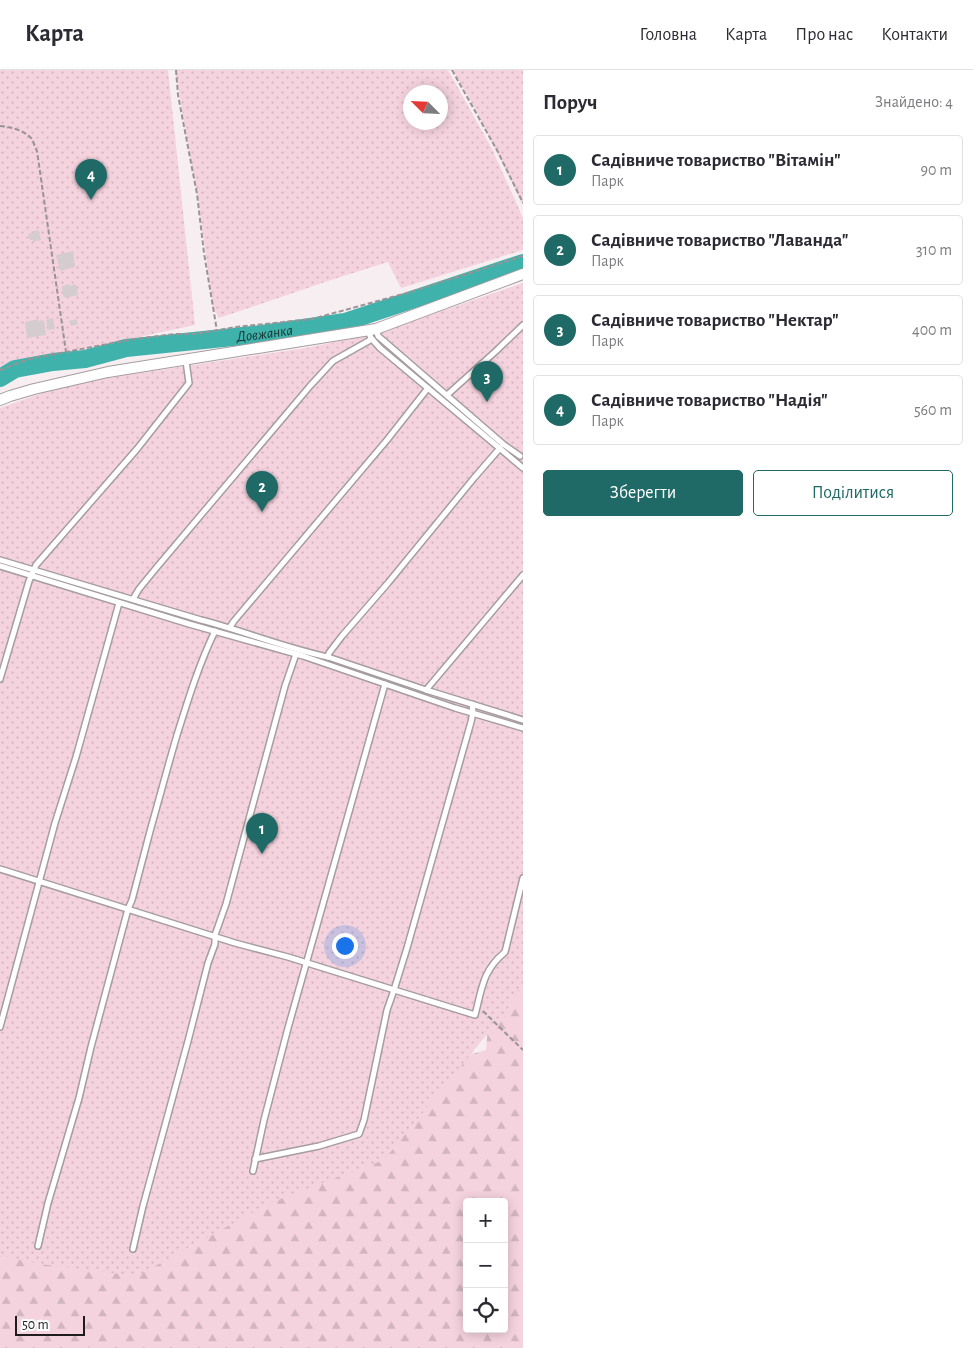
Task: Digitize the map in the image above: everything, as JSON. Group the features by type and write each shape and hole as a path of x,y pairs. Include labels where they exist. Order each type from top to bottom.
{"street":[{"path":"0,400 34,389 108,372 372,333 523,274"}],"lane":[{"path":"447,395 523,325"},
{"path":"372,333 380,348 523,468"},
{"path":"372,333 378,336 503,444 522,456"},
{"path":"133,599 157,566 310,386 333,361 372,333"},
{"path":"0,679 36,565 137,449 189,383 186,361"},
{"path":"230,628 428,388"},
{"path":"328,657 342,636 500,448"},
{"path":"0,560 312,654 328,657 426,690 523,719"},
{"path":"0,566 118,603 296,654 455,708 523,728"},
{"path":"426,690 523,575"},
{"path":"0,1027 55,823 76,758 118,603"},
{"path":"38,1246 48,1203 79,1098 90,1047 166,774 190,695 215,631"},
{"path":"133,1249 208,963 215,944 215,936 226,904 285,686 296,654"},
{"path":"252,1171 278,1065 385,684"},
{"path":"255,1159 319,1146 359,1134 364,1120 387,1010 473,712 472,704"},
{"path":"0,869 474,1015 488,970 496,959 505,952 523,878"}],"path":[{"path":"176,70 178,95 197,194 204,253 217,330"},
{"path":"452,70 498,152 523,203"},
{"path":"0,126 12,127 22,131 32,140 37,152 66,352"},
{"path":"0,370 29,359 134,339 175,334 195,334 236,327 312,319 407,293 523,256"},
{"path":"477,1006 523,1050"}],"green space":[{"path":"0,70 168,70 195,325 0,367"},
{"path":"175,70 448,70 492,149 523,218 523,250 401,288 388,262 219,318 213,308 199,205"},
{"path":"453,70 523,70 523,205 478,114"},
{"path":"523,255 523,272 489,282 485,281 478,288 469,283 470,277 485,270 494,269 504,262"},
{"path":"460,278 466,280 466,283 462,293 457,298 438,300 428,298 421,293 433,285"},
{"path":"523,283 523,983 507,1010 384,1160 270,1203 137,1276 40,1264 0,1255 0,408 68,384 306,348 374,334"},
{"path":"523,938 523,1348 0,1348 0,1241 115,1260 189,1248 240,1210 382,1080 486,1050 493,966"}],"building":[{"path":"39,230 41,240 33,242 33,240 30,240 28,234"},
{"path":"73,251 75,267 60,271 56,255"},
{"path":"69,284 70,286 76,284 78,295 65,298 62,286"},
{"path":"53,318 55,329 48,330 46,320"},
{"path":"38,319 38,321 44,320 46,335 27,338 25,322"},
{"path":"76,319 78,324 71,326 69,321"}],"waterway":[{"name":"Довжанка","path":"0,378 15,369 53,362 85,359 126,348 262,334 345,322 523,263"}],"place":[{"name":"Садівниче товариство \"Надія\"","path":"91,200"},
{"name":"Садівниче товариство \"Нектар\"","path":"487,402"},
{"name":"Садівниче товариство \"Лаванда\"","path":"262,512"},
{"name":"Садівниче товариство \"Вітамін\"","path":"262,854"}]}
